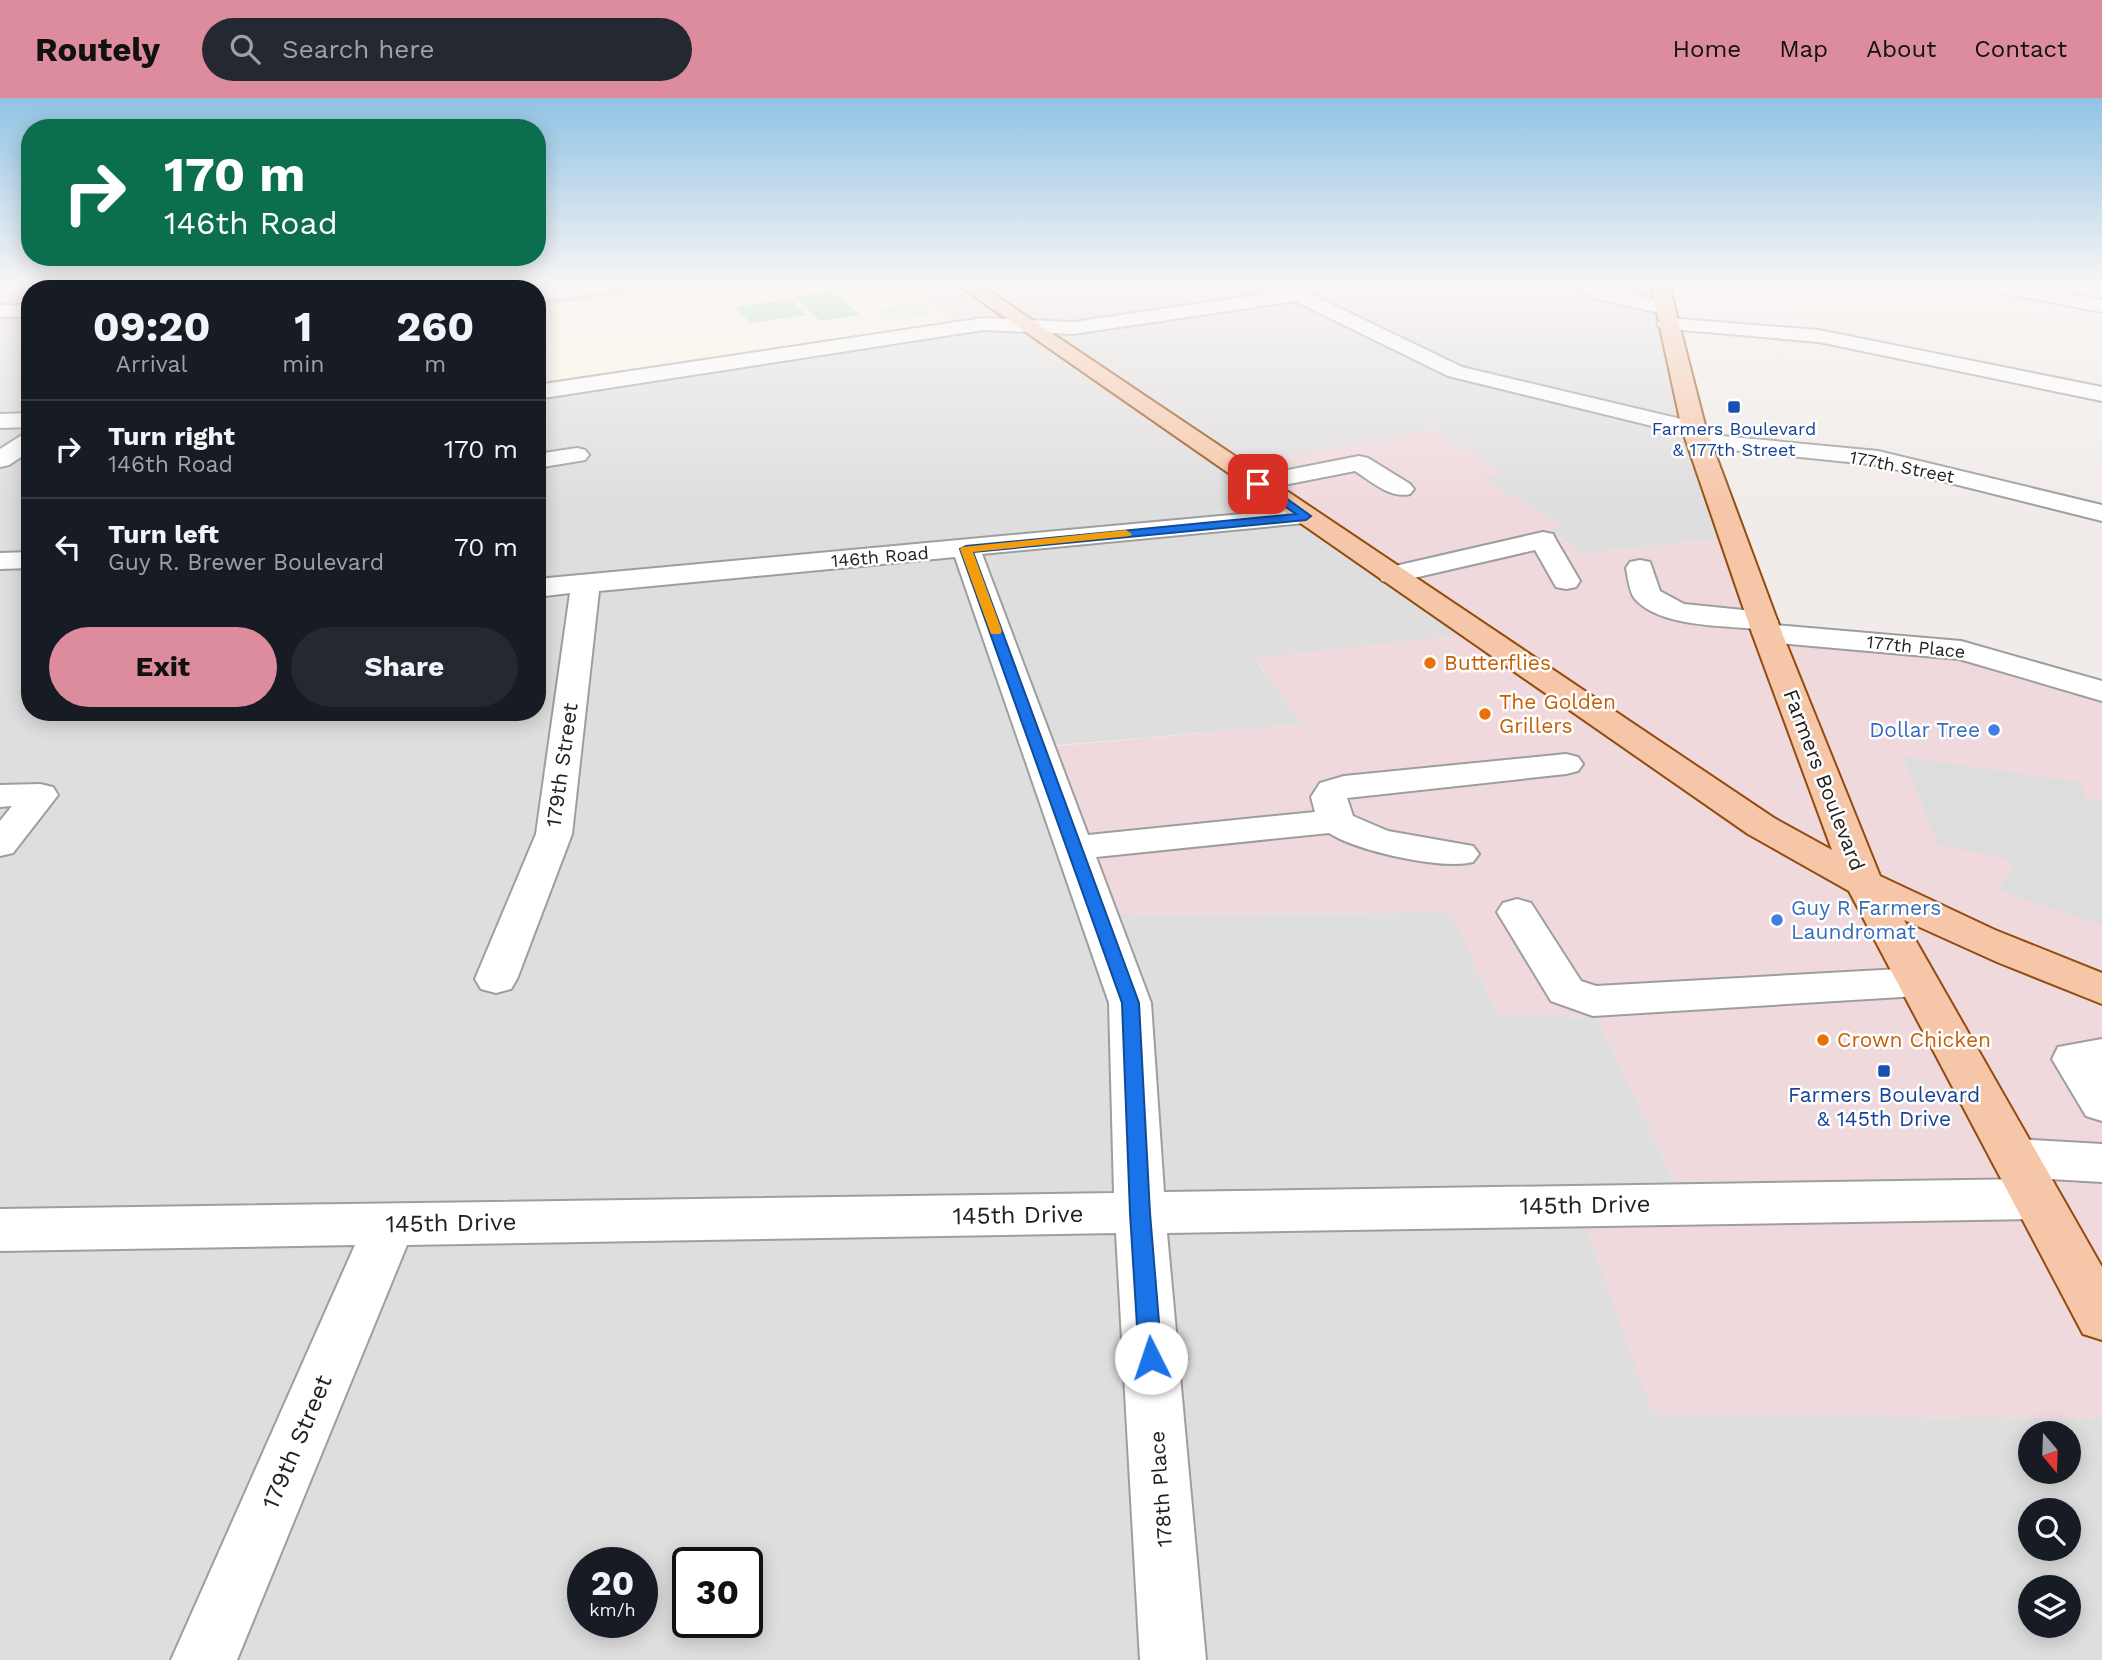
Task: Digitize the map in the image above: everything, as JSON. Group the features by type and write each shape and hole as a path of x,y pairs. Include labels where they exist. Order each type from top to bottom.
{"main road":[{"path":"1074,358 1761,826 1864,883 1995,947 2102,989"},
{"name":"Farmers Boulevard","path":"1677,358 1697,435 1765,627 1864,883 2026,1178 2097,1298"}],"street":[{"path":"546,391 761,358"},
{"name":"177th Street","path":"1426,358 1455,372 1697,435 1878,458 2102,513"},
{"path":"1926,358 2102,394"},
{"path":"0,421 21,420"},
{"path":"0,460 21,446"},
{"path":"546,460 577,455"},
{"path":"1258,484 1359,463 1401,489"},
{"name":"146th Road","path":"546,587 1306,516"},
{"path":"1392,575 1543,540 1566,581"},
{"name":"178th Place","path":"966,549 1130,1003 1140,1213 1173,1660"},
{"path":"0,561 21,561"},
{"name":"177th Place","path":"1640,568 1647,595 1677,612 1765,627 1961,650 2102,691"},
{"name":"179th Street","path":"496,979 554,834 586,583"},
{"path":"1460,854 1348,831 1336,821 1329,797 1333,791 1344,787 1566,764"},
{"path":"0,796 40,795 0,845"},
{"path":"1074,848 1336,821"},
{"path":"1517,912 1566,991 1593,1001 1918,982"},
{"path":"2102,1055 2074,1059 2102,1104"},
{"name":"145th Drive","path":"0,1230 1140,1213 2026,1178 2102,1163"},
{"name":"179th Street","path":"204,1660 390,1224"}],"shaded area":[{"path":"0,358 21,358 21,721 546,721 546,358 1675,358 1726,538 1581,554 1550,530 1562,525 1479,478 1500,472 1431,430 1472,634 1254,659 1304,724 1047,746 1109,914 1452,913 1498,1015 1597,1017 1689,1213 1653,1414 2102,1418 2102,1660 0,1660"},
{"path":"546,358 705,358 546,382"},
{"path":"1431,430 1502,472 1480,478 1563,525 1551,530 1580,554 1726,538 1759,635 1969,656 2102,695 2102,1418 1653,1414 1580,1213 1689,1213 1597,1017 1498,1015 1451,913 1109,914 1047,747 1303,724 1254,658 1471,634 1231,468"},
{"path":"1903,757 2080,782 2086,799 2102,802 2102,925 1999,890 2015,868 2001,857 1938,845"}],"slow traffic":[{"path":"995,631 966,549 1126,534"}],"place":[{"name":"Farmers Boulevard & 177th Street","path":"1734,407"},
{"name":"Butterflies","path":"1430,663"},
{"name":"The Golden Grillers","path":"1485,714"},
{"name":"Dollar Tree","path":"1994,730"},
{"name":"Guy R Farmers Laundromat","path":"1777,920"},
{"name":"Crown Chicken","path":"1823,1040"},
{"name":"Farmers Boulevard & 145th Drive","path":"1884,1071"}],"route":[{"path":"1151,1358 1140,1213 1130,1003 966,549 1306,516 1258,484"}]}
